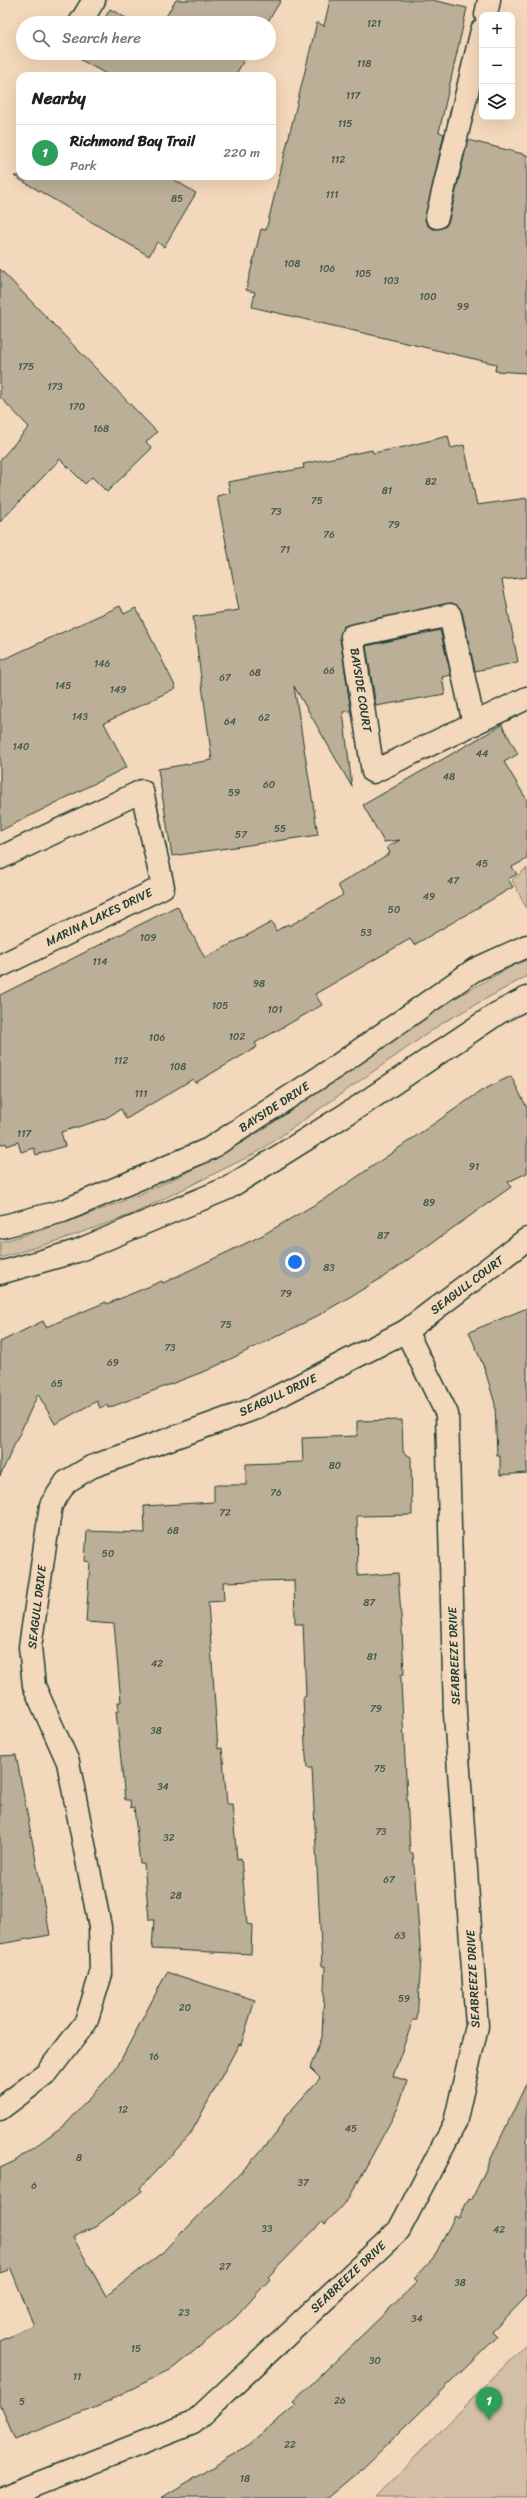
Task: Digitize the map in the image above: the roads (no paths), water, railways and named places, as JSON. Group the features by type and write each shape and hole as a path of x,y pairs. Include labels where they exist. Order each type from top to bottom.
{"street":[{"path":"84,16 94,0"},
{"path":"487,12 489,0"},
{"path":"437,217 479,42"},
{"name":"BAYSIDE COURT","path":"474,724 450,615 352,636 373,772 474,724 527,698"},
{"name":"MARINA LAKES DRIVE","path":"0,858 142,791 163,887 0,966"},
{"name":"BAYSIDE DRIVE","path":"0,1227 63,1211 209,1149 337,1066 474,970 527,946"},
{"path":"0,1273 77,1251 228,1188 361,1105 498,1013 527,998"},
{"name":"SEAGULL COURT","path":"406,1331 527,1239"},
{"name":"SEAGULL DRIVE","path":"0,2109 46,2074 86,2022 101,1974 100,1927 68,1762 34,1686 30,1646 51,1505 66,1482 91,1467 251,1410 406,1331"},
{"name":"SEABREEZE DRIVE","path":"2,2498 193,2423 399,2230 455,2122 477,2026 455,1714 447,1414 406,1331"}],"place":[{"name":"Richmond Bay Trail","path":"489,2420"}]}
